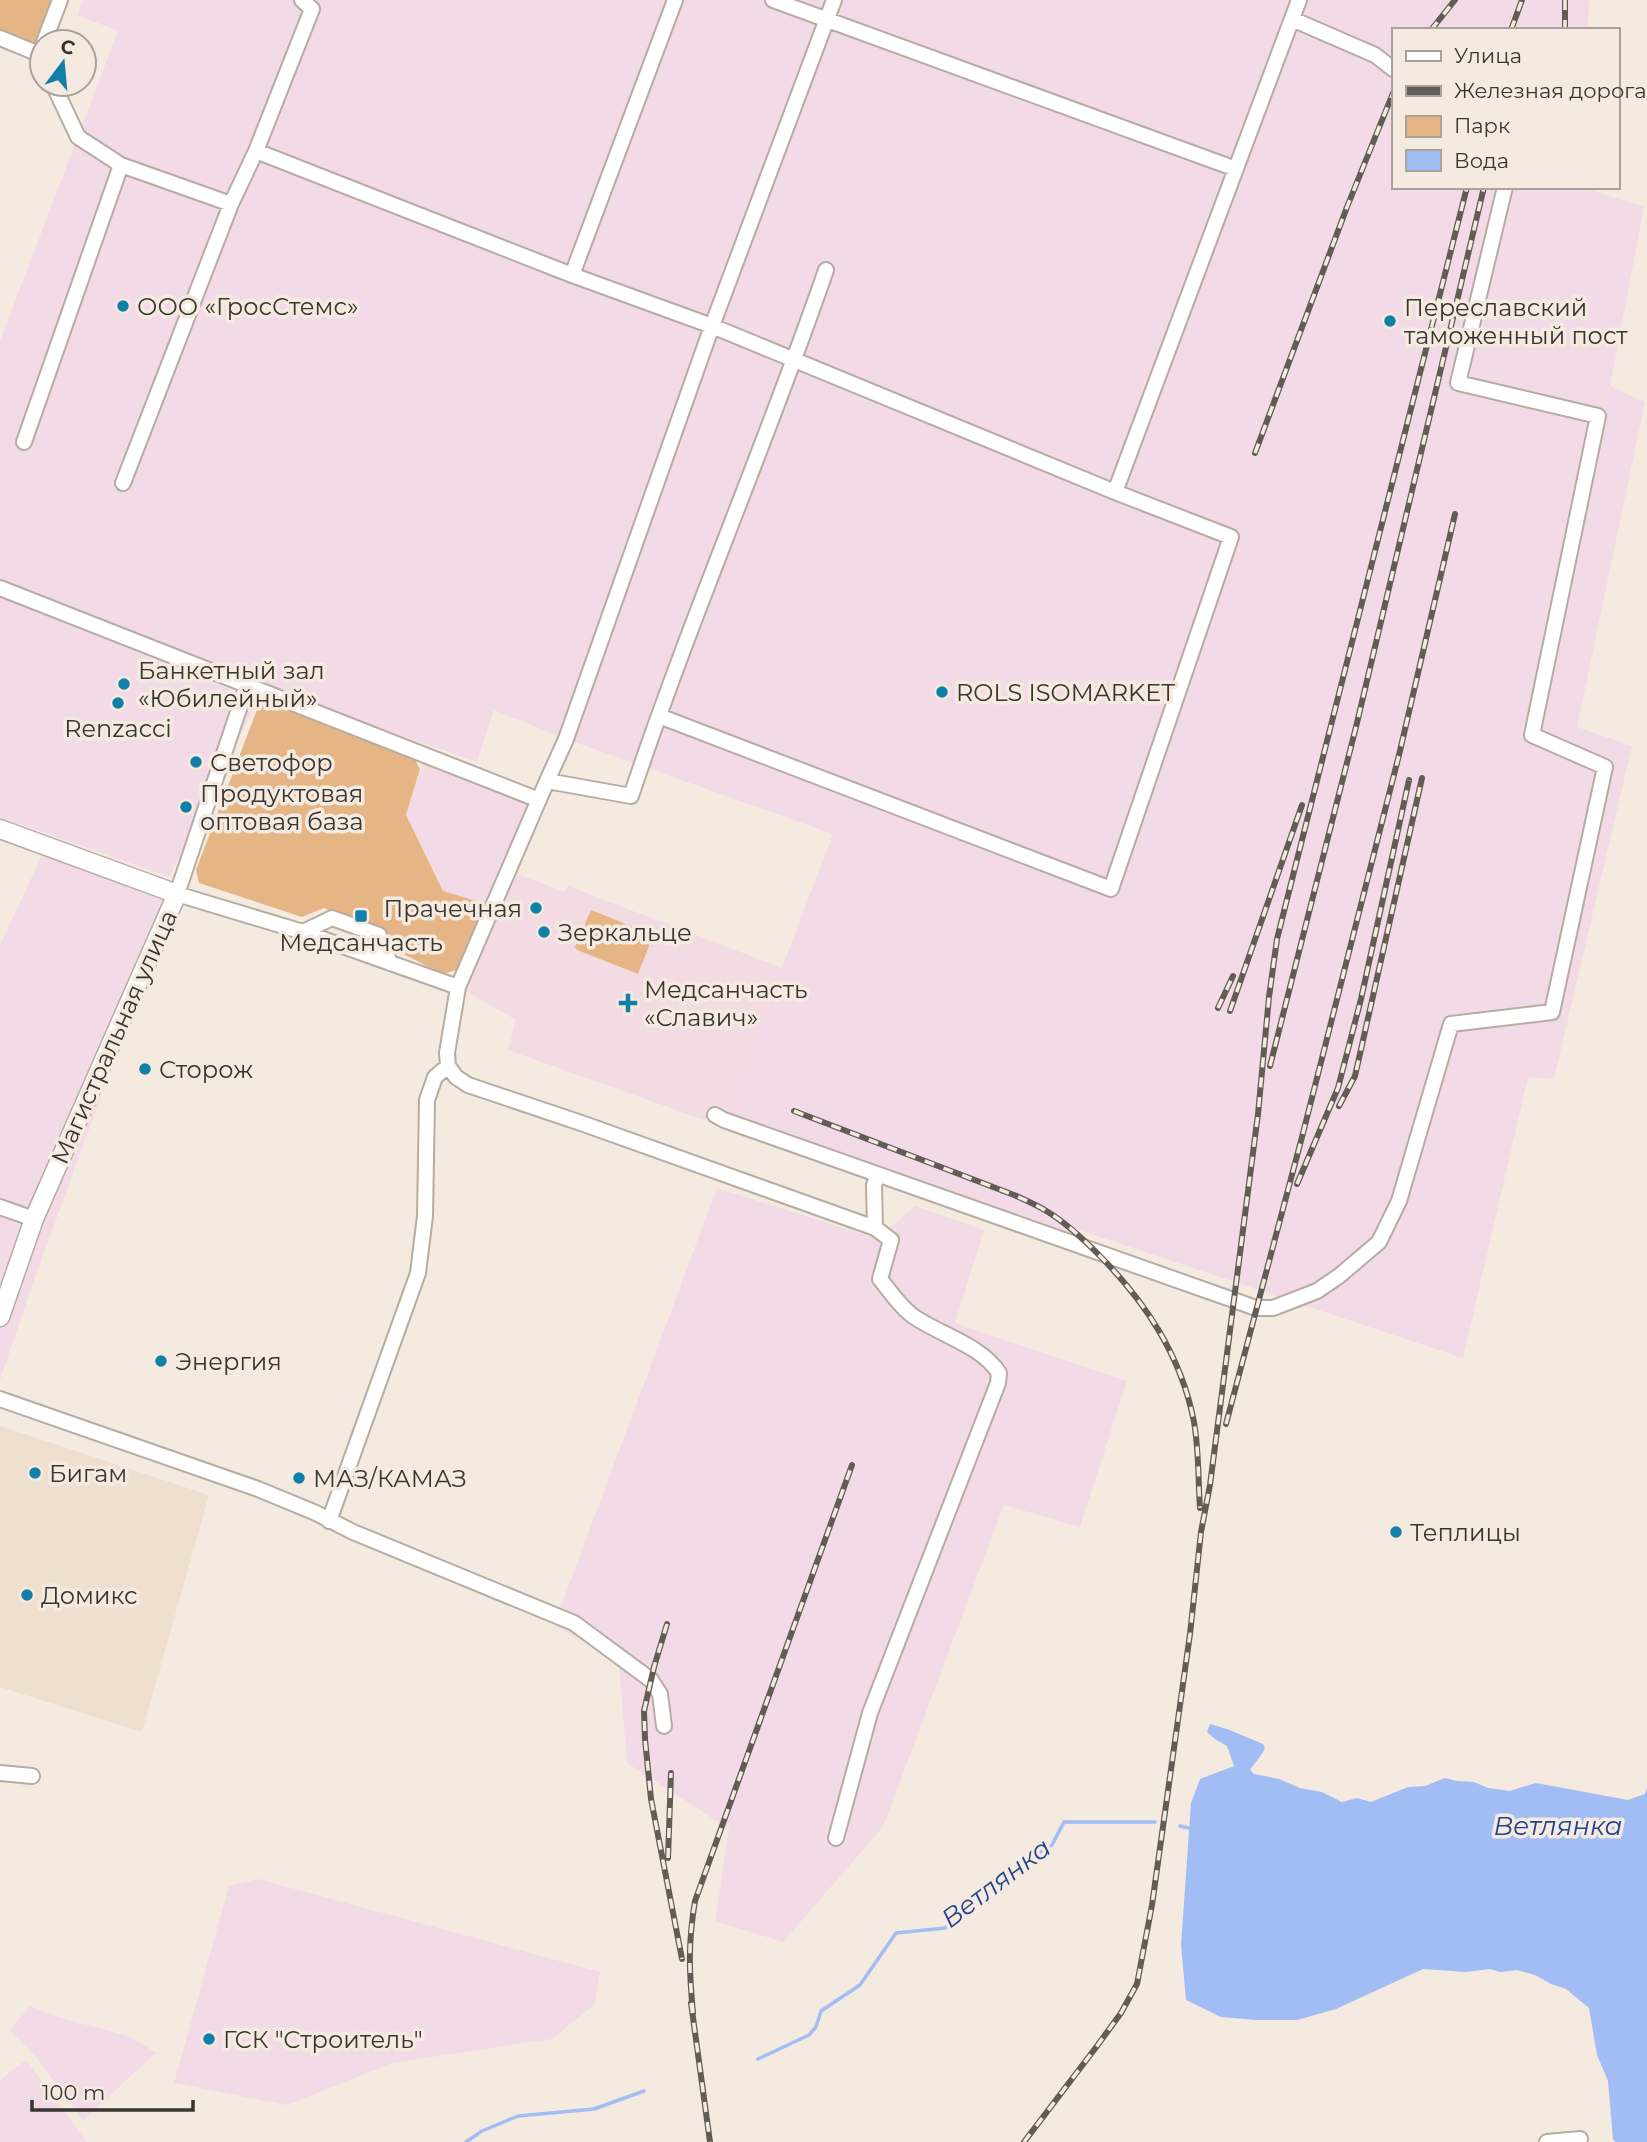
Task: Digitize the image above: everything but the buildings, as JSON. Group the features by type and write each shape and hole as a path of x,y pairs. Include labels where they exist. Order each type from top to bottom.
{"main road":[{"name":"Магистральная улица","path":"0,829 177,894 34,1219 0,1317"}],"street":[{"path":"50,28 60,0"},
{"path":"122,483 231,204 256,151 312,9 302,0"},
{"path":"572,275 675,0"},
{"path":"774,0 1236,169"},
{"path":"834,0 712,326 566,739 458,987 447,1052 448,1066 456,1077 468,1085 875,1228 891,1240 880,1279 909,1313 932,1329 984,1354 999,1373 998,1383 870,1713 836,1838"},
{"path":"1115,492 1299,0"},
{"path":"1292,19 1375,55 1392,68"},
{"path":"0,38 28,46"},
{"path":"60,98 78,137 121,165 231,204"},
{"path":"256,151 572,275 712,326 1231,537 1111,889 659,716"},
{"path":"24,442 121,165"},
{"path":"715,1115 1256,1308 1273,1308 1317,1291 1379,1242 1399,1201 1451,1024 1552,1012 1605,766 1532,735 1598,416 1458,383 1505,189"},
{"path":"547,781 631,796 826,270"},
{"path":"0,587 539,800"},
{"path":"247,685 177,894 303,932 458,987"},
{"path":"303,932 332,918 379,935 390,963"},
{"path":"329,1521 418,1273 425,1216 426,1100 435,1077 448,1066"},
{"path":"875,1228 874,1185 878,1175"},
{"path":"0,1207 12,1209 34,1219"},
{"path":"0,1399 258,1489 574,1623 651,1680 660,1694 664,1726"},
{"path":"0,1773 32,1776"},
{"path":"1547,2142 1580,2139"}],"shaded area":[{"path":"83,0 1589,0 1588,28 1392,28 1392,189 1587,189 1644,207 1610,386 1645,402 1577,727 1632,746 1554,1079 1528,1077 1463,1358 1079,1230 1075,1241 726,1114 833,834 566,739 494,710 477,762 374,726 371,732 0,587 0,341 92,98 98,98 98,84 118,31 77,15"},
{"path":"0,588 262,691 169,877 0,817"},
{"path":"426,755 539,800 493,906 443,891 406,815"},
{"path":"43,853 171,904 0,1380 0,945"},
{"name":"Медсанчасть «Славич»","path":"509,871 565,892 568,886 782,968 721,1126 508,1050 516,1020 459,987"},
{"path":"717,1188 878,1239 915,1206 984,1230 955,1323 1127,1381 1080,1527 1004,1505 883,1827 783,1942 715,1921 729,1829 627,1763 619,1663 554,1625"},
{"path":"0,1426 209,1495 142,1732 0,1687"},
{"path":"258,1879 600,1972 595,2004 552,2039 392,2063 287,2105 174,2083 229,1886"},
{"path":"30,2006 58,2017 131,2037 156,2053 83,2120 37,2058 10,2030"},
{"path":"26,2060 87,2142 0,2142 0,2080"}],"green space":[{"path":"0,0 60,0 49,28 28,28 28,49 0,38"},
{"path":"274,702 414,758 420,769 406,815 443,891 493,906 461,969 443,974 391,948 384,931 324,908 302,917 199,883 196,870 258,707"},
{"path":"591,910 651,934 651,941 638,974 577,950 575,947"}],"water":[{"path":"1210,1724 1263,1744 1265,1748 1250,1770 1254,1774 1322,1792 1342,1802 1357,1798 1371,1802 1408,1787 1425,1786 1445,1778 1510,1791 1536,1783 1628,1800 1645,1794 1647,1788 1647,2142 1615,2142 1608,2081 1597,2055 1589,2008 1566,1989 1535,1975 1517,1970 1466,1972 1423,1969 1336,2009 1297,2020 1221,2017 1186,2000 1181,1945 1191,1803 1200,1779 1234,1766 1227,1746 1207,1732"}],"waterway":[{"name":"Ветлянка","path":"758,2059 809,2035 816,2027 821,2011 860,1985 896,1933 945,1928 994,1881 1052,1845 1064,1822 1155,1822"},
{"name":"Ветлянка","path":"1180,1826 1193,1829"},
{"name":"Ветлянка","path":"466,2142 482,2131 518,2116 594,2109 644,2091"}],"railway":[{"path":"1433,28 1455,0"},
{"path":"1512,28 1522,0"},
{"path":"1565,0 1565,28"},
{"path":"1255,453 1347,207 1392,95"},
{"path":"1024,2142 1121,2013 1137,1984 1152,1905 1190,1634 1201,1532 1210,1485 1258,1114 1277,939 1466,189"},
{"path":"1270,1066 1356,727 1484,189"},
{"path":"1226,1424 1399,755 1455,514"},
{"path":"1339,1106 1355,1076 1422,778"},
{"path":"1297,1184 1338,1088 1361,999 1409,780"},
{"path":"1230,1011 1302,805"},
{"path":"1218,1008 1233,976"},
{"path":"794,1111 1014,1195 1044,1209 1091,1247 1131,1290 1159,1330 1180,1374 1196,1433 1200,1508"},
{"path":"693,2013 690,1957 695,1901 852,1465"},
{"path":"667,1624 644,1711 645,1739 651,1799 682,1959"},
{"path":"668,1858 671,1773"},
{"path":"691,2003 710,2142"}],"place":[{"name":"ООО «ГросСтемс»","path":"123,306"},
{"name":"Переславский таможенный пост","path":"1390,321"},
{"name":"Банкетный зал «Юбилейный»","path":"124,684"},
{"name":"ROLS ISOMARKET","path":"942,692"},
{"name":"Renzacci","path":"118,703"},
{"name":"Светофор","path":"196,762"},
{"name":"Продуктовая оптовая база","path":"186,807"},
{"name":"Прачечная","path":"536,908"},
{"name":"Медсанчасть","path":"361,916"},
{"name":"Зеркальце","path":"544,932"},
{"name":"Медсанчасть «Славич»","path":"628,1003"},
{"name":"Сторож","path":"145,1069"},
{"name":"Энергия","path":"161,1361"},
{"name":"Бигам","path":"35,1473"},
{"name":"МАЗ/КАМАЗ","path":"299,1478"},
{"name":"Теплицы","path":"1396,1532"},
{"name":"Домикс","path":"27,1595"},
{"name":"ГСК \"Строитель\"","path":"209,2039"}]}
